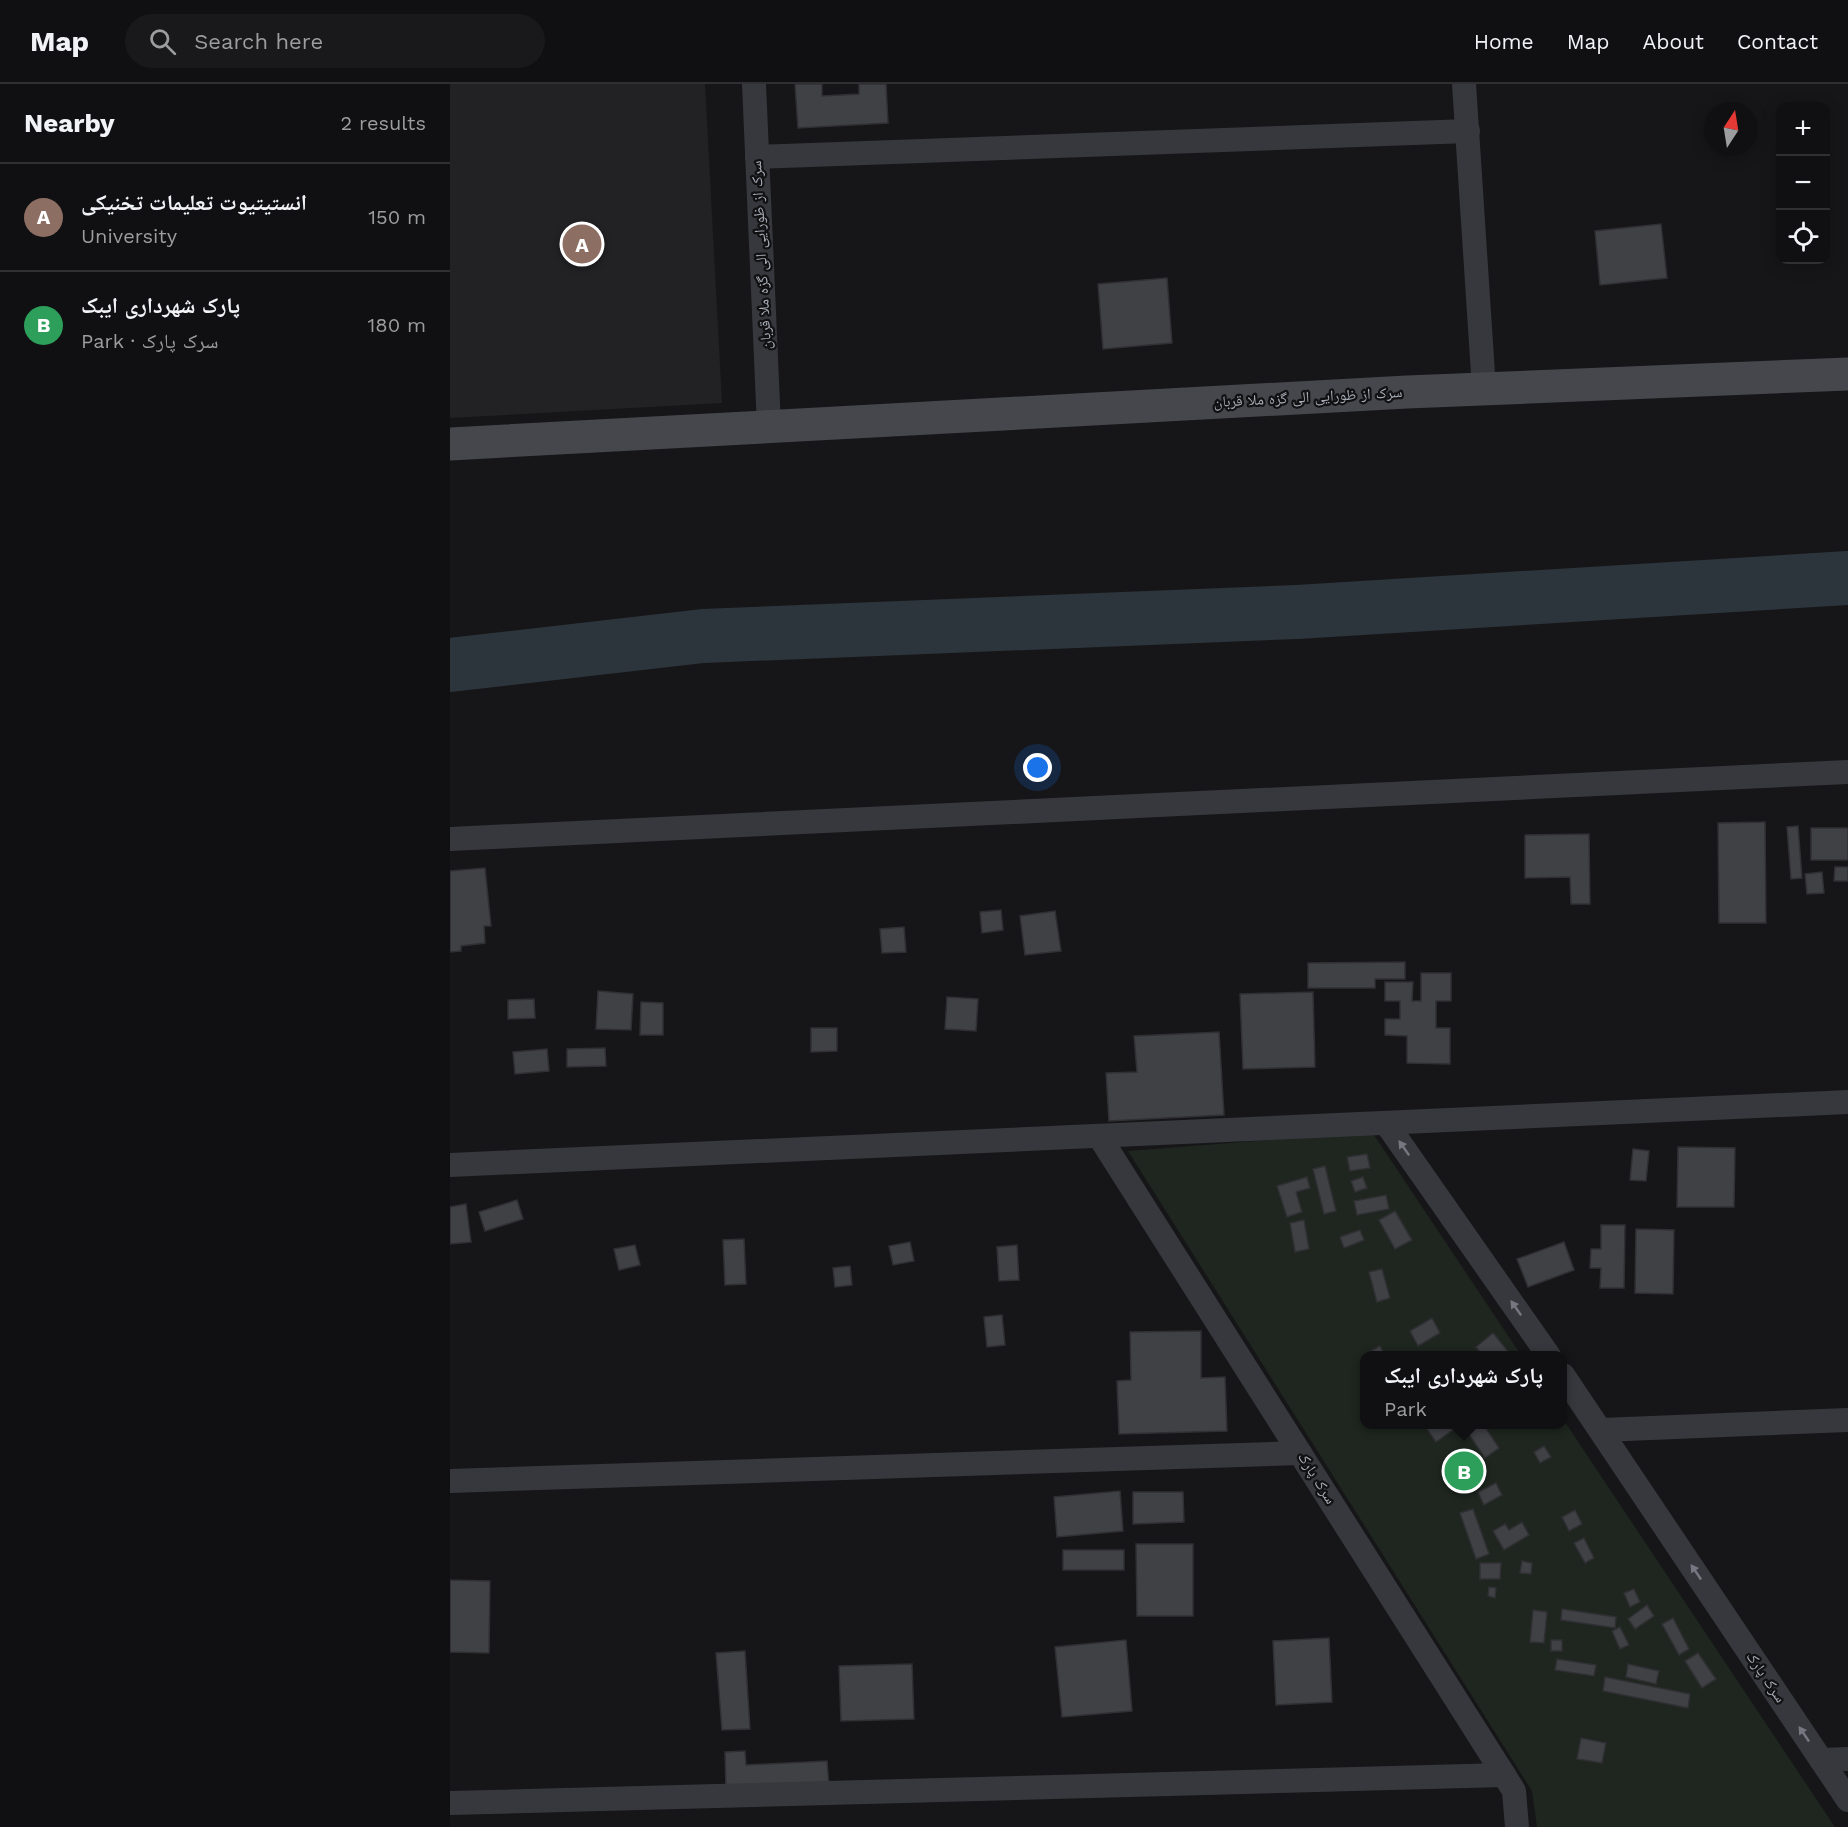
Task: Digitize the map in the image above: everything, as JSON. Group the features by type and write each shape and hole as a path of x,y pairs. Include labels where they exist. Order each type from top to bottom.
{"street":[{"name":"سرک از ظورایی الی گزه ملا قربان","path":"754,84 769,426"},
{"path":"1464,84 1484,389"},
{"path":"757,157 1468,131"},
{"name":"سرک از ظورایی الی گزه ملا قربان","path":"450,444 1484,389 1848,374"},
{"path":"450,839 1848,772"},
{"path":"450,1165 1848,1102"},
{"path":"1386,1123 1546,1351"},
{"name":"سرک پارک","path":"1100,1136 1514,1791 1517,1827"},
{"name":"سرک پارک","path":"1567,1381 1848,1800"},
{"path":"1602,1430 1848,1420"},
{"path":"450,1481 1300,1453"},
{"path":"1821,1760 1848,1759"},
{"path":"450,1803 1504,1775"}],"shaded area":[{"path":"450,84 705,84 722,403 450,418"},
{"path":"1372,1132 1518,1351 1360,1351 1360,1429 1567,1429 1567,1425 1835,1827 1537,1827 1532,1791 1128,1151"}],"building":[{"path":"795,84 822,84 822,96 859,94 859,84 886,84 888,123 798,128"},
{"path":"1661,224 1667,278 1600,285 1595,231"},
{"path":"1167,278 1172,343 1103,349 1098,284"},
{"path":"1765,822 1766,923 1719,923 1718,823"},
{"path":"1798,826 1802,878 1791,879 1787,827"},
{"path":"1811,828 1848,828 1848,860 1811,860"},
{"path":"1589,834 1590,904 1571,904 1570,877 1525,878 1525,835"},
{"path":"1835,867 1848,867 1848,881 1834,881"},
{"path":"485,868 491,926 484,926 485,943 461,946 461,951 450,952 450,871"},
{"path":"1822,872 1824,893 1807,894 1805,874"},
{"path":"1001,910 1003,930 982,933 980,912"},
{"path":"1055,911 1061,951 1025,955 1020,916"},
{"path":"904,927 906,952 882,953 880,929"},
{"path":"1405,962 1405,979 1375,979 1375,988 1308,988 1308,963"},
{"path":"1421,973 1451,973 1451,1001 1436,1001 1436,1028 1450,1028 1450,1064 1407,1063 1407,1036 1385,1035 1385,1019 1400,1019 1400,1001 1385,1001 1385,982 1413,982 1412,1001 1421,1001"},
{"path":"598,991 633,994 631,1030 596,1029"},
{"path":"1313,992 1315,1067 1243,1069 1240,994"},
{"path":"947,997 978,999 976,1031 945,1029"},
{"path":"534,999 535,1018 508,1019 508,1000"},
{"path":"641,1002 663,1003 663,1035 640,1035"},
{"path":"811,1028 837,1028 837,1051 811,1052"},
{"path":"1219,1032 1224,1115 1109,1121 1106,1073 1137,1072 1134,1036"},
{"path":"605,1048 606,1066 567,1067 567,1049"},
{"path":"547,1049 549,1071 515,1074 513,1052"},
{"path":"1678,1147 1735,1148 1734,1207 1677,1207"},
{"path":"1633,1149 1649,1151 1646,1181 1630,1180"},
{"path":"1367,1154 1370,1168 1350,1171 1347,1157"},
{"path":"1325,1166 1336,1211 1324,1214 1313,1169"},
{"path":"1307,1177 1310,1188 1296,1192 1302,1212 1287,1217 1277,1186"},
{"path":"1363,1177 1367,1188 1355,1192 1351,1181"},
{"path":"1386,1195 1389,1209 1357,1215 1354,1201"},
{"path":"517,1200 523,1219 485,1231 479,1212"},
{"path":"466,1204 471,1242 450,1244 450,1207"},
{"path":"1395,1211 1412,1240 1395,1249 1379,1220"},
{"path":"1304,1220 1309,1249 1295,1252 1290,1223"},
{"path":"1601,1225 1625,1225 1624,1288 1600,1288 1601,1268 1590,1268 1591,1249 1601,1249"},
{"path":"1636,1229 1674,1230 1673,1294 1635,1293"},
{"path":"1360,1230 1364,1240 1344,1248 1340,1237"},
{"path":"744,1239 746,1284 725,1285 723,1240"},
{"path":"910,1242 914,1261 893,1265 889,1246"},
{"path":"1564,1242 1574,1270 1528,1287 1517,1259"},
{"path":"635,1245 640,1265 619,1270 614,1249"},
{"path":"1017,1245 1019,1280 999,1281 997,1247"},
{"path":"850,1266 852,1285 835,1287 833,1268"},
{"path":"1382,1269 1390,1298 1377,1302 1369,1272"},
{"path":"1002,1315 1005,1345 987,1347 984,1317"},
{"path":"1432,1318 1440,1333 1418,1346 1410,1331"},
{"path":"1201,1331 1201,1378 1225,1377 1227,1431 1119,1434 1117,1381 1131,1380 1130,1332"},
{"path":"1493,1333 1508,1351 1479,1351 1476,1347"},
{"path":"1380,1346 1382,1351 1371,1351"},
{"path":"1427,1429 1454,1429 1436,1442"},
{"path":"1474,1429 1486,1429 1499,1448 1485,1458 1468,1433"},
{"path":"1544,1446 1551,1457 1540,1463 1534,1452"},
{"path":"1496,1483 1502,1495 1484,1505 1478,1492"},
{"path":"1120,1491 1123,1531 1057,1537 1054,1497"},
{"path":"1133,1492 1183,1492 1184,1522 1133,1524"},
{"path":"1473,1509 1489,1554 1476,1559 1460,1513"},
{"path":"1575,1510 1582,1524 1569,1531 1562,1517"},
{"path":"1522,1522 1529,1535 1504,1550 1493,1531 1505,1524 1509,1530"},
{"path":"1584,1538 1594,1558 1585,1563 1574,1543"},
{"path":"1136,1544 1193,1544 1193,1616 1137,1616"},
{"path":"1063,1550 1124,1550 1124,1570 1063,1570"},
{"path":"1522,1561 1532,1563 1531,1574 1520,1573"},
{"path":"1480,1563 1501,1563 1500,1579 1480,1579"},
{"path":"450,1580 490,1581 489,1653 450,1652"},
{"path":"1489,1587 1496,1588 1495,1598 1488,1596"},
{"path":"1634,1589 1640,1602 1630,1607 1624,1593"},
{"path":"1647,1605 1654,1616 1635,1629 1628,1619"},
{"path":"1562,1609 1616,1617 1615,1628 1561,1620"},
{"path":"1533,1610 1547,1612 1544,1643 1530,1642"},
{"path":"1673,1618 1689,1649 1679,1655 1662,1624"},
{"path":"1620,1627 1629,1645 1620,1649 1612,1631"},
{"path":"1329,1638 1332,1702 1276,1705 1273,1641"},
{"path":"1126,1640 1132,1711 1062,1717 1055,1647"},
{"path":"1551,1640 1562,1640 1562,1651 1551,1651"},
{"path":"745,1651 750,1729 722,1730 716,1653"},
{"path":"1698,1653 1716,1679 1702,1688 1685,1661"},
{"path":"1557,1659 1596,1665 1594,1676 1555,1670"},
{"path":"912,1664 914,1719 841,1721 839,1666"},
{"path":"1628,1664 1659,1671 1656,1684 1626,1677"},
{"path":"1605,1677 1690,1694 1688,1708 1603,1691"},
{"path":"1581,1738 1606,1743 1602,1763 1577,1759"},
{"path":"745,1751 746,1765 827,1761 829,1786 726,1791 725,1752"}],"waterway":[{"path":"450,665 703,636 1297,612 1848,578"}],"place":[{"name":"انستیتیوت تعلیمات تخنیکی","path":"582,244"},
{"name":"پارک شهرداری ایبک","path":"1464,1471"}]}
